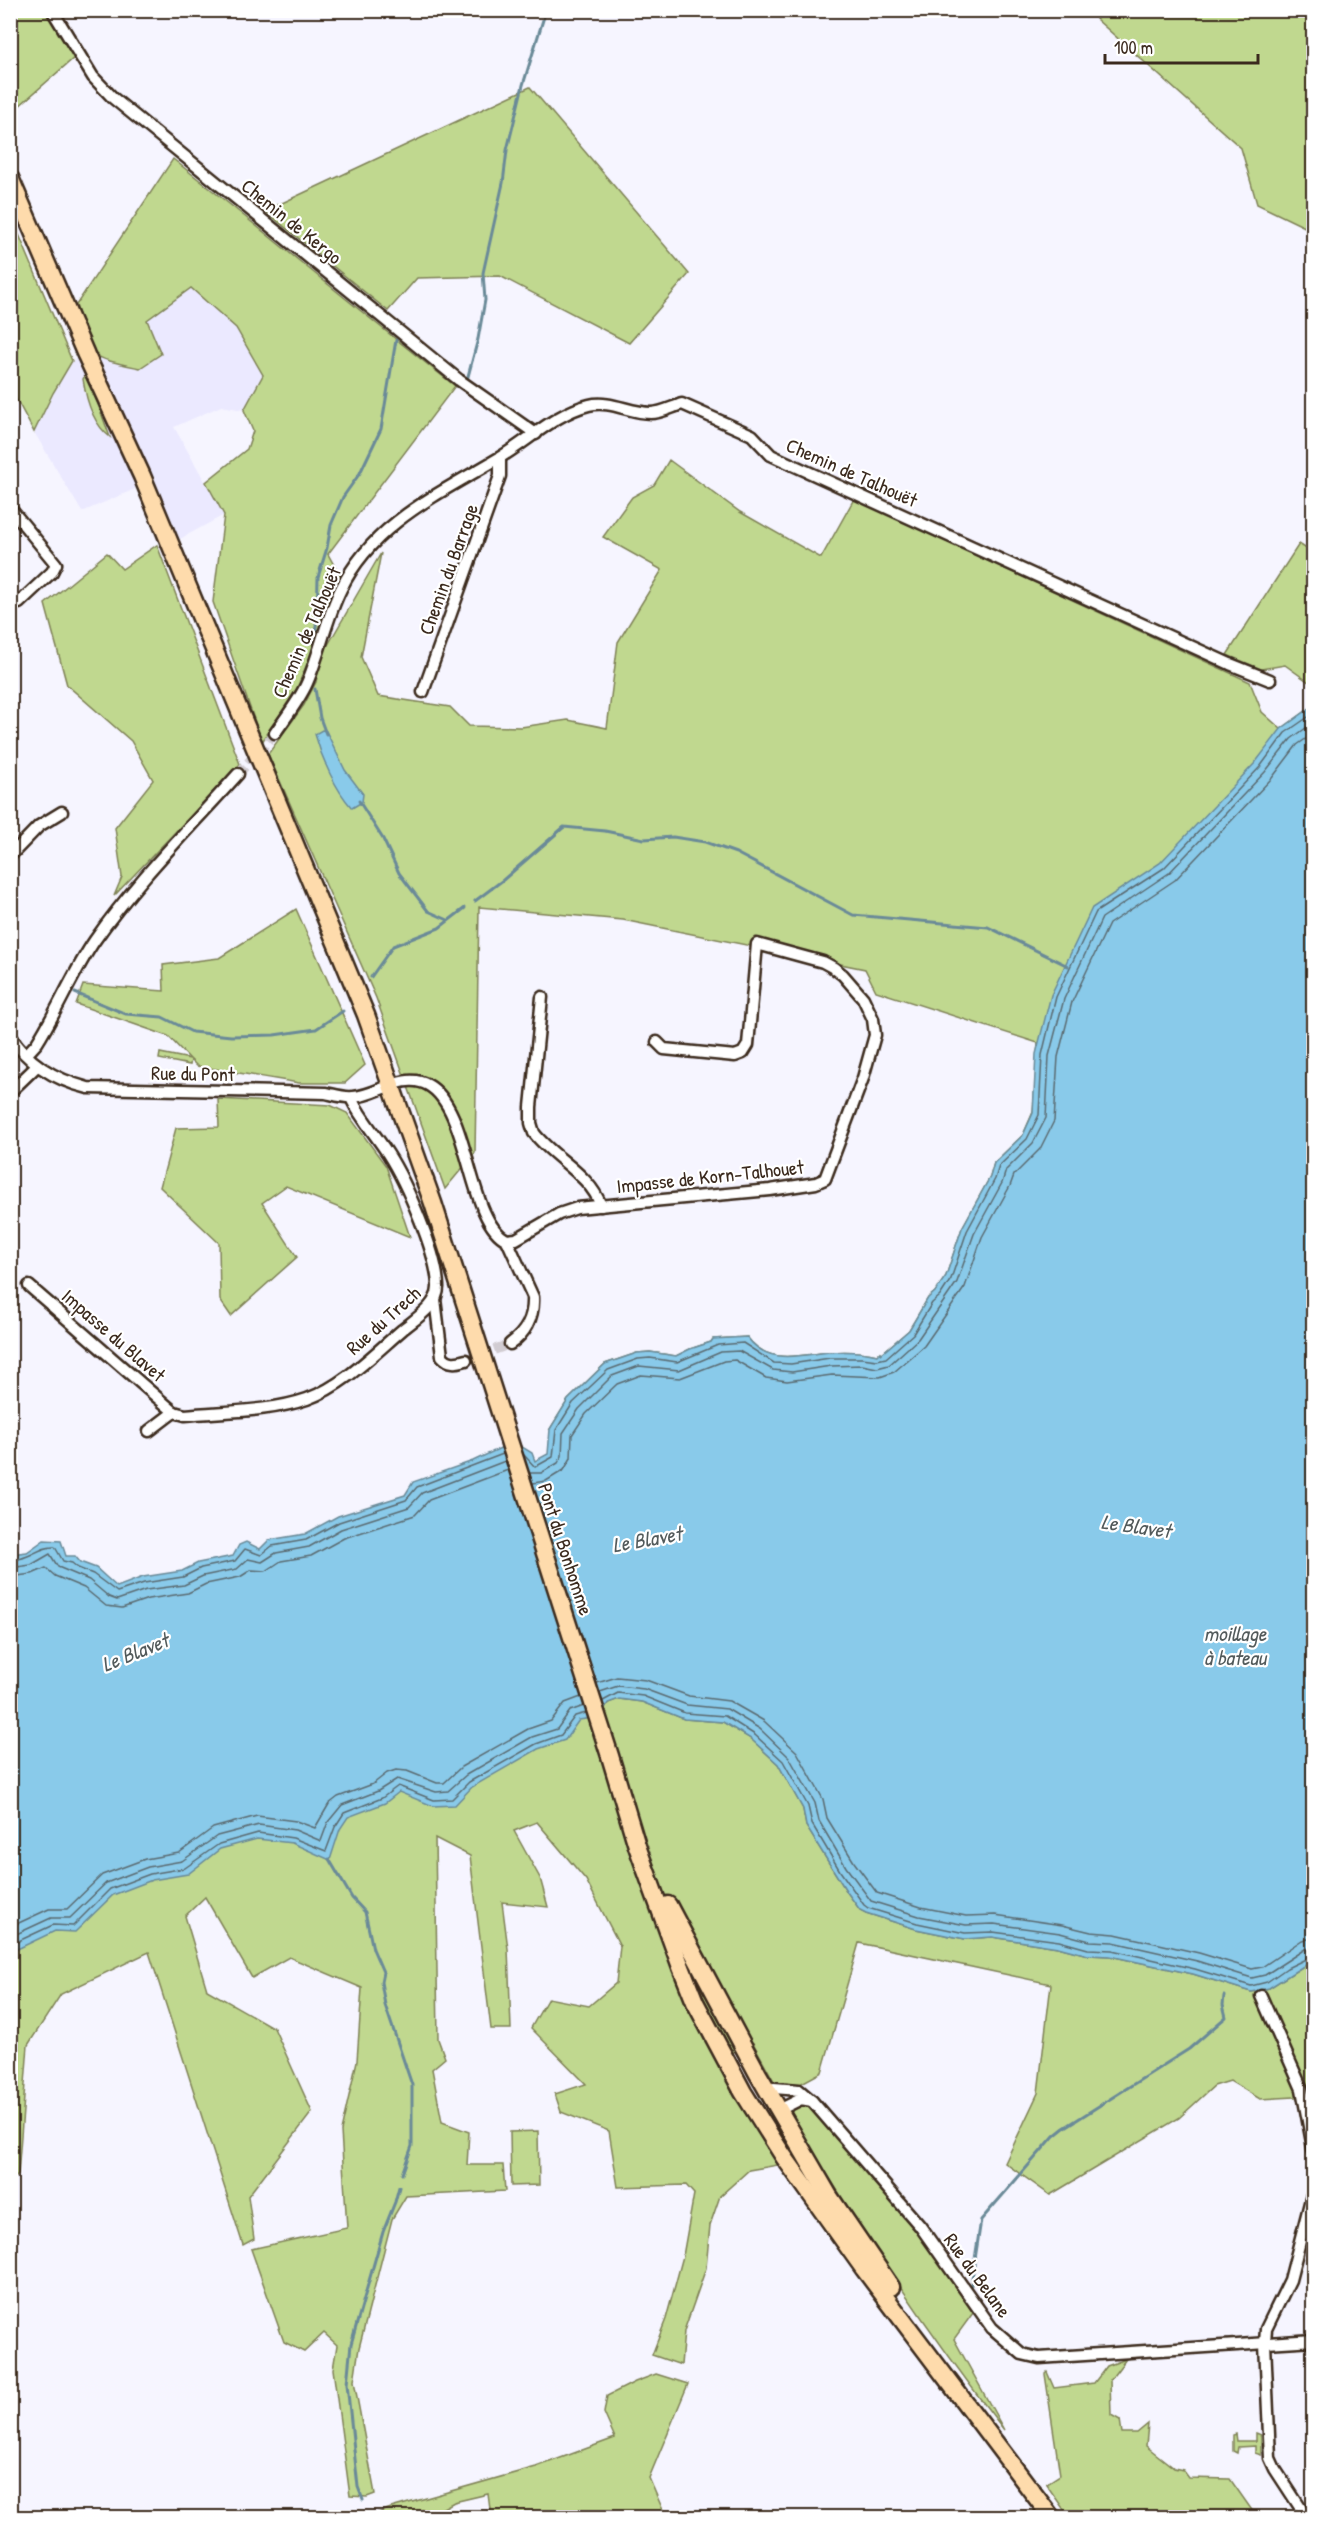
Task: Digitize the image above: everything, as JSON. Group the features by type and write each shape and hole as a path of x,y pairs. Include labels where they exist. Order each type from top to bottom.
{"main road":[{"name":"Pont du Bonhomme","path":"10,178 86,355 142,476 366,1015 433,1203 610,1756"},
{"path":"610,1756 637,1846 681,1967 695,2002 743,2092 784,2157 864,2269 1052,2517"},
{"path":"610,1756 659,1888 691,1952 758,2074 829,2196 917,2325 1058,2517"}],"street":[{"name":"Chemin de Kergo","path":"52,10 93,77 113,98 459,381 536,434"},
{"name":"Chemin de Talhouët","path":"275,733 306,685 337,597 363,555 389,527 410,511 500,458 567,414 589,405 610,404 653,414 682,404 752,435 771,455 1230,664 1270,680"},
{"name":"Chemin du Barrage","path":"423,692 500,476 500,458"},
{"path":"10,508 56,564 52,572 19,603 10,601"},
{"path":"27,1054 42,1036 94,942 111,918 238,774"},
{"path":"10,856 39,826 62,812"},
{"name":"Impasse de Korn-Talhouet","path":"507,1240 516,1239 559,1214 577,1208 816,1183 825,1179 863,1078 875,1035 873,1019 862,998 843,975 834,968 823,962 757,944 748,1045 743,1053 735,1056 664,1049 657,1042"},
{"path":"542,997 531,1123 540,1141 583,1179 597,1195 601,1206"},
{"name":"Rue du Pont","path":"10,1035 37,1066 65,1082 88,1088 326,1093 351,1098 370,1094 391,1084"},
{"path":"10,1092 37,1066"},
{"path":"391,1084 413,1082 427,1084 440,1095 448,1108 486,1214 497,1235 507,1240 528,1283 533,1307 528,1325 510,1344"},
{"name":"Rue du Trech","path":"174,1412 185,1415 261,1408 308,1399 337,1383 369,1359 423,1314 435,1299 438,1284 415,1207 398,1170 357,1113 351,1098"},
{"name":"Impasse du Blavet","path":"29,1286 174,1412"},
{"path":"435,1299 442,1356 446,1361 453,1363 466,1360"},
{"path":"149,1431 174,1412"},
{"path":"1261,1996 1302,2089 1314,2153"},
{"name":"Rue du Belane","path":"774,2088 800,2090 812,2101 920,2226 992,2328 1022,2354 1039,2358 1314,2340"},
{"path":"785,2107 801,2099 812,2101"},
{"path":"1307,2517 1275,2469 1270,2457 1265,2343 1266,2330 1290,2280 1314,2187"}],"shaded area":[{"path":"190,287 236,328 263,375 244,410 221,406 174,427 224,515 178,540 151,482 82,512 34,432 72,361 146,320"}],"green space":[{"path":"11,11 59,11 83,50 11,113"},
{"path":"1106,11 1313,11 1313,231 1257,204 1241,148 1096,19"},
{"path":"530,87 689,274 629,343 500,276 417,278 388,311 265,211"},
{"path":"173,159 455,386 328,554 342,580 297,688 262,742 213,602 224,515 206,482 247,449 253,431 244,410 263,375 236,328 191,288 147,320 161,354 140,368 109,361 93,352 85,336 76,305"},
{"path":"10,213 72,361 34,432 11,389"},
{"path":"85,375 88,377 110,437 104,432 91,411 84,387"},
{"path":"669,460 740,512 821,558 854,499 1250,682 1262,712 1281,729 1313,706 1313,1338 550,1429 568,1400 605,1364 637,1353 650,1352 676,1356 711,1342 713,1339 747,1337 764,1352 774,1355 796,1356 841,1351 877,1355 880,1352 881,1354 909,1330 928,1298 946,1276 962,1228 990,1177 994,1163 1023,1135 1033,1112 1038,1043 876,991 865,969 623,920 479,907 475,1153 445,1189 376,998 268,754 304,705 316,682 321,657 381,553 361,657 378,696 450,707 469,726 521,727 568,720 607,728 618,642 662,570 603,537 632,497 654,485"},
{"path":"1299,544 1313,553 1313,685 1285,665 1261,669 1227,655"},
{"path":"157,545 240,764 114,896 122,877 115,828 153,780 131,741 67,685 45,604 107,553 122,569"},
{"path":"296,909 365,1065 345,1083 299,1083 197,1066 191,1060 190,1065 159,1059 160,1053 190,1059 168,1036 76,1004 83,985 164,991 163,965 219,958"},
{"path":"218,1099 330,1105 347,1113 386,1166 410,1237 286,1186 262,1203 297,1257 231,1316 220,1300 219,1243 160,1187 176,1128 219,1127"},
{"path":"619,1699 642,1702 684,1719 723,1722 751,1739 778,1764 803,1809 806,1826 847,1892 860,1910 866,1913 916,1929 965,1939 992,1937 1058,1947 1088,1955 1110,1956 1193,1974 1251,1992 1269,1988 1313,1960 1313,2096 1260,2099 1230,2081 1214,2086 1179,2118 1050,2195 1005,2163 1038,2093 1051,1984 859,1943 822,2072 800,2084 774,2081 753,2043 716,2060 778,2165 749,2170 720,2196 710,2225 706,2268 684,2331 681,2365 652,2355 666,2319 683,2256 694,2194 686,2185 618,2187 609,2131 561,2112 555,2094 586,2084 531,2028 548,1998 589,2006 616,1983 620,1946 586,1880 537,1822 514,1831 540,1878 548,1907 502,1902 508,1949 511,2029 491,2029 470,1856 435,1838 438,2039 445,2058 432,2069 442,2122 469,2132 467,2165 503,2165 505,2191 406,2196 392,2219 359,2348 354,2381 375,2494 367,2497 350,2496 333,2369 337,2345 324,2333 304,2352 284,2342 251,2249 347,2228 341,2131 357,2061 362,1988 289,1957 252,1978 205,1897 185,1916 207,1990 274,2028 312,2112 248,2196 254,2239 243,2245 149,1952 61,1994 28,2045 18,2175 11,2182 10,1854 603,1711 608,1703"},
{"path":"802,2105 809,2106 916,2227 973,2313 954,2339 1004,2430 919,2314 814,2153 789,2112"},
{"path":"538,2131 539,2185 511,2186 510,2132"},
{"path":"1126,2359 1110,2380 1111,2415 1120,2420 1122,2433 1137,2433 1148,2424 1146,2446 1174,2468 1183,2470 1189,2478 1230,2479 1256,2516 1069,2517 1046,2484 1060,2475 1045,2374 1047,2372 1054,2388 1094,2383 1107,2366"},
{"path":"656,2374 688,2384 649,2478 666,2517 491,2517 488,2494 454,2502 427,2517 368,2517 391,2508 536,2467 615,2438 604,2413 607,2396"},
{"path":"1256,2433 1261,2435 1261,2455 1255,2453 1255,2446 1238,2447 1237,2453 1233,2451 1233,2435 1236,2434 1237,2441 1256,2441"}],"water":[{"path":"1313,706 1313,1960 1269,1988 1251,1992 1193,1974 1110,1956 1088,1955 1058,1947 992,1937 965,1939 916,1929 866,1913 860,1910 847,1892 806,1826 803,1809 778,1764 751,1739 723,1722 684,1719 642,1702 619,1699 608,1703 603,1711 593,1718 579,1720 565,1740 538,1749 472,1787 455,1805 433,1806 399,1792 385,1803 348,1817 340,1829 330,1860 292,1843 257,1839 220,1849 188,1874 152,1880 113,1895 75,1932 55,1931 11,1952 11,1554 27,1552 44,1540 61,1541 66,1556 75,1556 80,1562 96,1568 117,1587 143,1577 182,1571 198,1563 233,1556 239,1545 246,1542 260,1549 269,1540 305,1534 338,1516 405,1495 413,1482 473,1461 509,1444 519,1445 532,1453 535,1461 548,1454 550,1429 568,1400 605,1364 637,1353 650,1352 676,1356 711,1342 713,1339 747,1337 764,1352 774,1355 796,1356 841,1351 877,1355 880,1352 881,1354 909,1330 928,1298 946,1276 962,1228 990,1177 994,1163 1023,1135 1033,1113 1036,1054 1051,995 1092,908 1160,863 1255,763 1281,729"},
{"path":"322,730 326,731 345,770 363,794 362,802 352,808 335,783 321,753 315,734"}],"waterway":[{"path":"465,378 467,380 478,339 485,300 483,273 503,183 507,150 523,85 546,10"},
{"path":"313,652 318,577 331,525 343,497 360,473 381,429 396,340"},
{"path":"315,689 320,718 326,734"},
{"path":"359,801 383,839 399,873 428,911 448,920"},
{"path":"475,901 564,827 605,831 644,839 673,837 705,842 736,853 853,915 988,927 1068,966"},
{"path":"371,977 393,946 439,928 465,908"},
{"path":"75,993 126,1014 162,1017 192,1032 231,1036 274,1035 316,1029 343,1011"},
{"path":"329,1859 352,1898 365,1912 373,1949 383,1972 381,1982 385,2005 412,2085 412,2146 402,2174"},
{"path":"971,2285 981,2220 1054,2136 1189,2049 1226,2017 1223,2005 1224,1996"},
{"path":"363,2500 358,2487 347,2384 351,2344 383,2232 399,2187"}],"tunnel":[{"path":"238,774 275,733"},
{"path":"466,1360 510,1344"}],"water label":[{"name":"Le Blavet","path":"1136,1526"},
{"name":"Le Blavet","path":"647,1539"},
{"name":"moillage à bateau","path":"1235,1645"},
{"name":"Le Blavet","path":"135,1652"}]}
